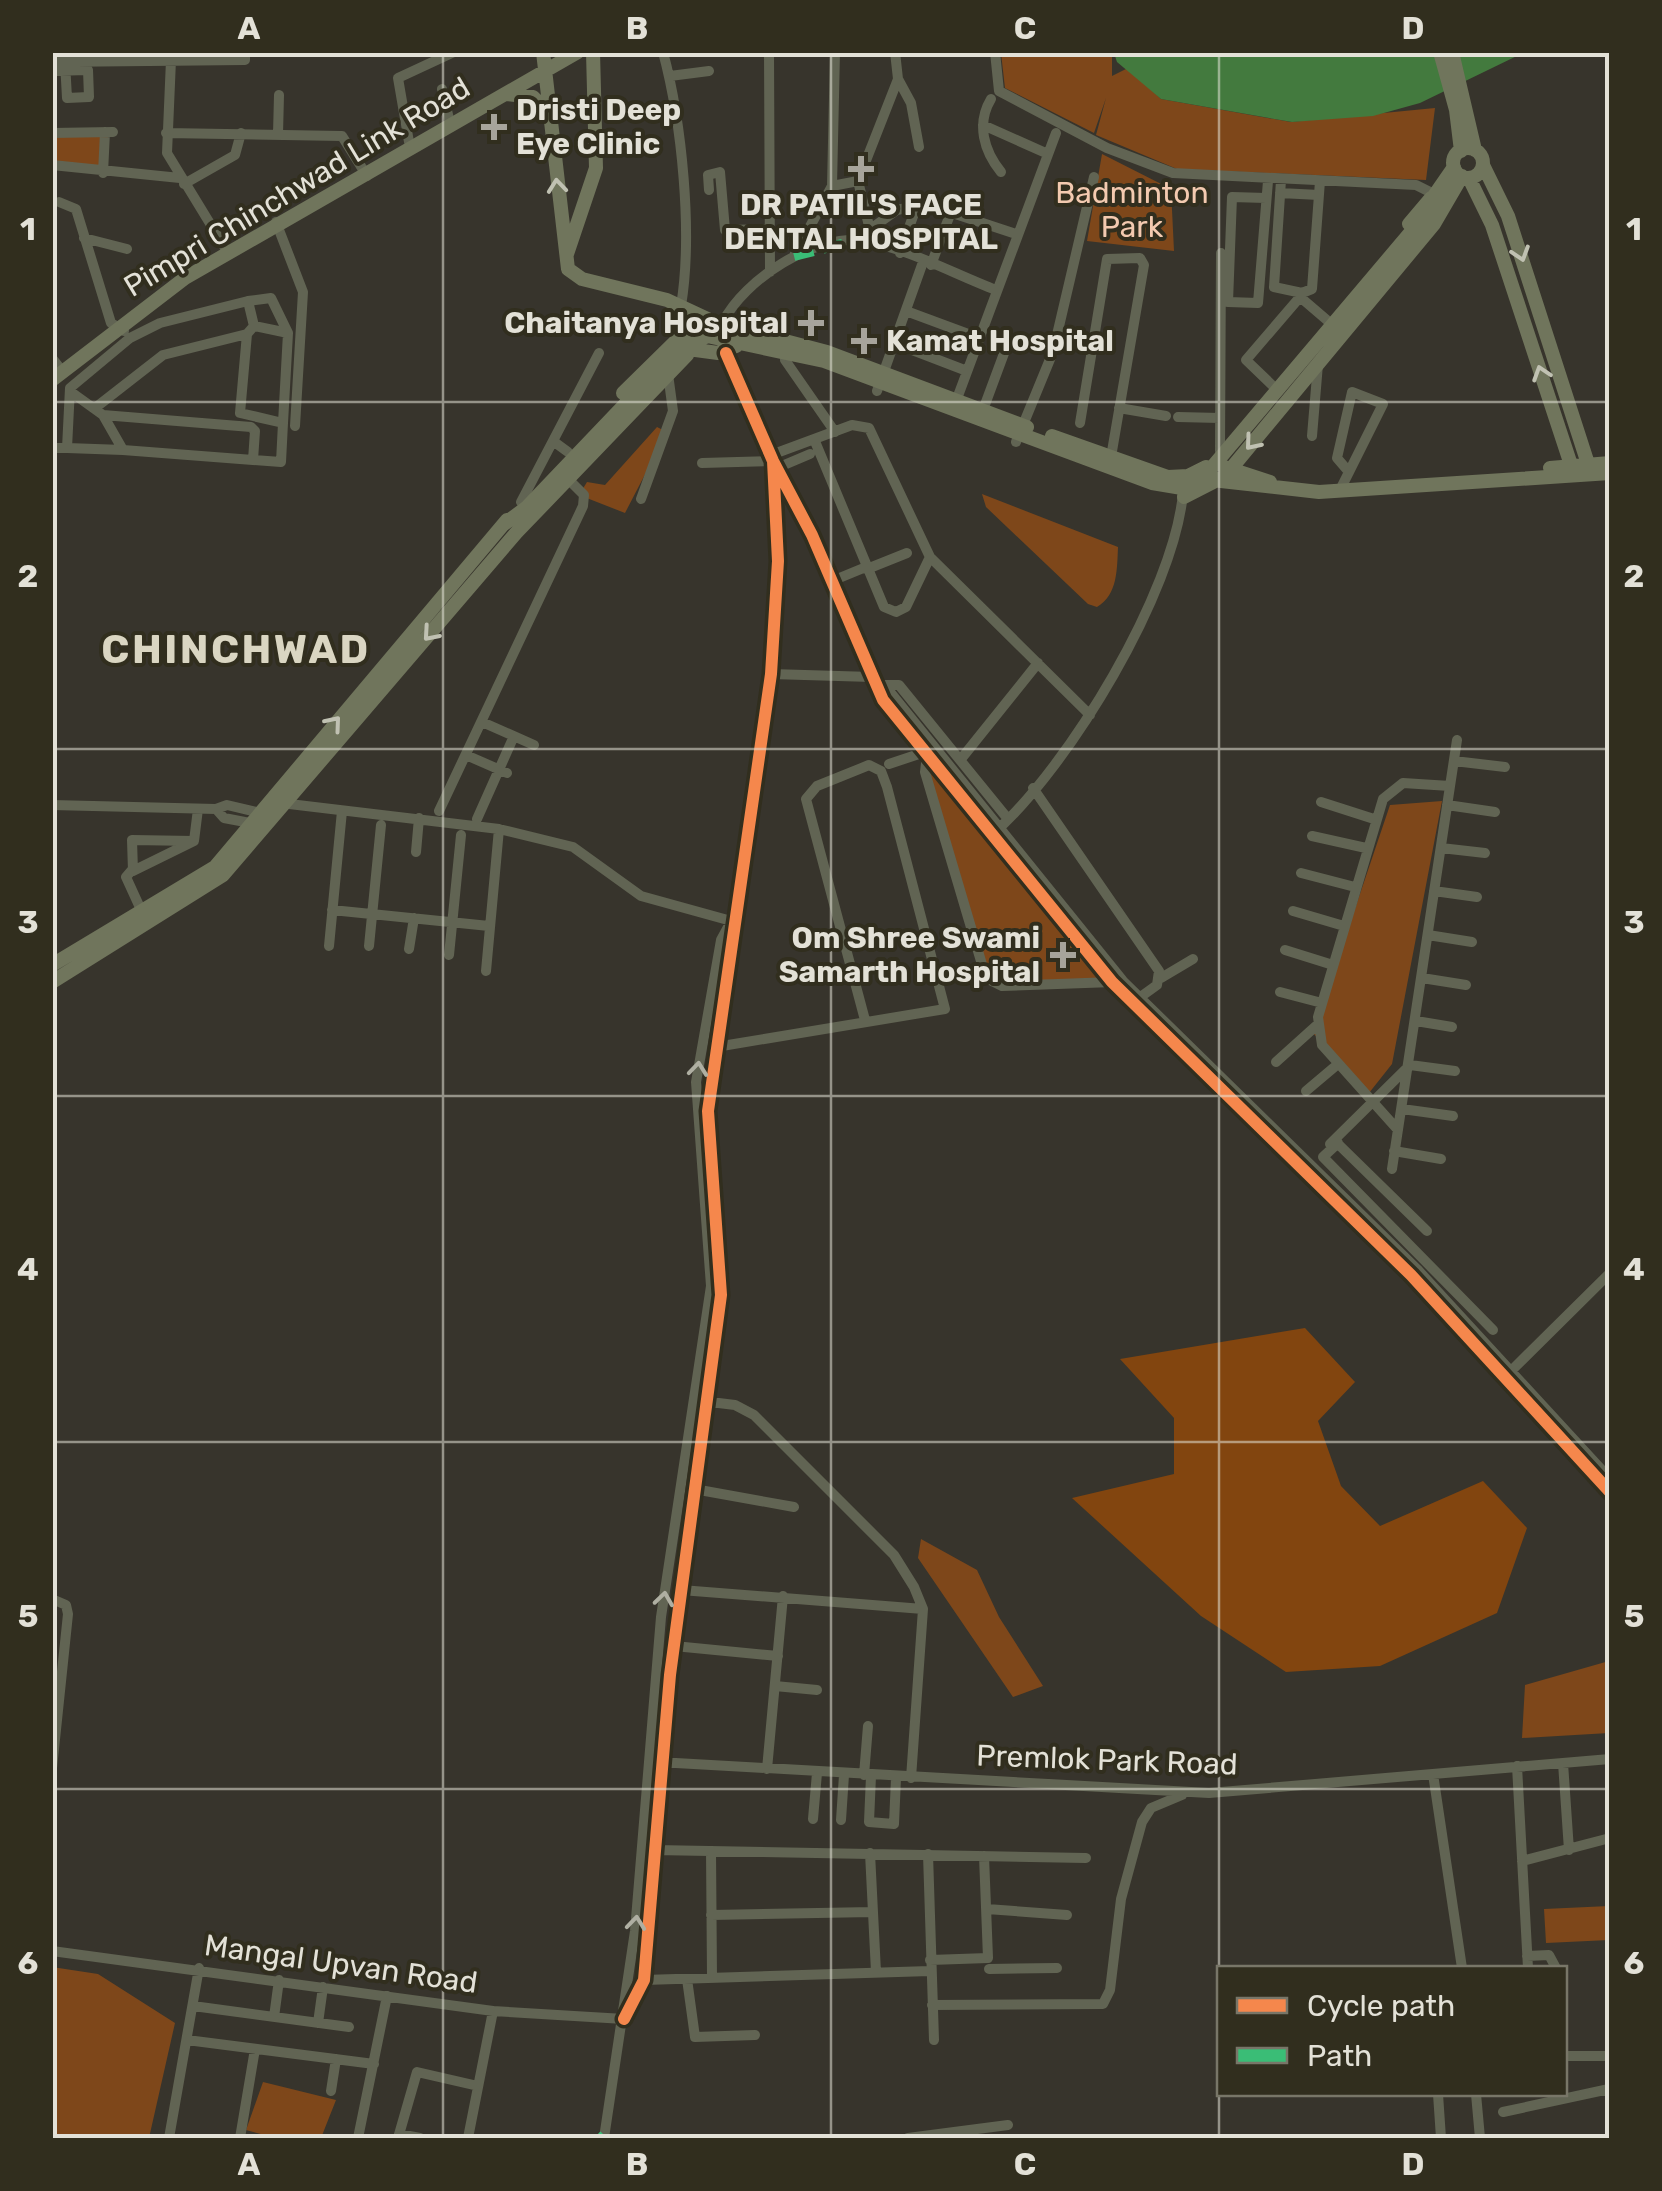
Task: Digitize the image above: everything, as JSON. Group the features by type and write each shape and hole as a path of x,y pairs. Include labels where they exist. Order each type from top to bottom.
{"main road":[{"name":"Pimpri Chinchwad Link Road","path":"56,369 115,325 157,286 277,223 504,91 562,52"},
{"name":"Pimpri Chinchwad Link Road","path":"545,63 578,52"},
{"path":"565,259 596,168 593,52"},
{"path":"1440,52 1461,108"},
{"path":"1452,52 1468,150 1482,165 1508,216 1590,469"},
{"path":"545,63 565,259 568,269 582,279 641,290 723,324 827,352 883,373 1016,442 1148,492 1183,497 1236,473 1318,363 1434,224 1436,198"},
{"name":"Pimpri Chinchwad Link Road","path":"364,172 449,119 504,91"},
{"path":"504,91 533,97 549,113"},
{"path":"1468,150 1453,156 1492,225 1573,471"},
{"path":"52,982 210,886 452,584 510,528 569,480 692,351 730,351 784,360 876,391 952,409 983,410 1181,478 1199,472 1217,455 1436,198 1462,174 1482,165"},
{"path":"524,505 672,355 707,336 811,358 1152,483 1191,486 1204,478 1436,198"},
{"path":"682,306 683,333 692,351"},
{"path":"52,966 204,877 268,814 466,593 524,505 665,348 696,322 723,324 738,341 730,351"},
{"path":"1217,455 1236,473 1346,479 1573,471"},
{"path":"1199,472 1217,483 1320,492 1573,471 1610,463"},
{"path":"1590,469 1610,473"},
{"path":"452,584 466,593"}],"street":[{"path":"52,71 145,56 245,60 245,52"},
{"path":"410,142 398,78 454,52"},
{"path":"663,52 670,76 682,200 686,280 682,306"},
{"path":"769,52 770,272"},
{"path":"794,256 832,186 835,52"},
{"path":"895,52 898,79 910,103 919,147"},
{"path":"995,52 999,92 1128,158 1172,173 1268,181 1416,184 1436,198"},
{"path":"169,58 167,152 226,249"},
{"path":"52,62 90,72 90,97 52,98"},
{"path":"66,66 67,98"},
{"path":"670,76 709,71"},
{"path":"870,230 858,181 898,79"},
{"path":"442,89 449,119"},
{"path":"278,134 279,95"},
{"path":"991,98 983,126 985,146 1001,172"},
{"path":"983,126 1048,154"},
{"path":"52,133 109,132 103,173"},
{"path":"52,164 182,181 235,155 241,132"},
{"path":"952,409 1056,133"},
{"path":"166,134 342,136 364,172"},
{"path":"708,190 708,175 720,172 725,230 770,229"},
{"path":"1016,442 1052,352 1094,176"},
{"path":"1281,180 1274,287 1302,292 1312,289 1320,181"},
{"path":"832,186 858,181"},
{"path":"1266,198 1232,196 1228,302 1258,303 1268,181"},
{"path":"1280,194 1319,195"},
{"path":"59,202 74,206 115,325 130,338"},
{"path":"723,324 743,291 794,256 854,240 897,210 917,206 951,212 1016,234"},
{"path":"900,253 917,206"},
{"path":"876,391 906,311 951,212"},
{"path":"52,448 281,462 289,424 303,292 277,223"},
{"path":"84,238 127,248"},
{"path":"854,240 900,253 996,290"},
{"path":"1217,455 1221,253"},
{"path":"1080,424 1110,256 1140,258 1144,265 1111,457"},
{"path":"1273,386 1246,360 1300,297 1328,321"},
{"path":"68,448 70,388 130,338 160,323 271,298 288,333 289,424"},
{"path":"248,302 250,330 240,414 289,424"},
{"path":"906,311 978,338"},
{"path":"99,412 163,355 250,330 288,333"},
{"path":"894,343 967,371"},
{"path":"983,410 1006,348"},
{"path":"730,351 774,461 883,700 996,831 1117,982 1308,1165 1610,1479"},
{"path":"524,505 599,353"},
{"path":"784,360 835,432"},
{"path":"1312,436 1318,363"},
{"path":"641,498 673,411 668,374"},
{"path":"71,392 99,412 123,450"},
{"path":"1352,392 1383,404 1346,479 1337,458 1352,392"},
{"path":"1119,408 1172,417 1220,418"},
{"path":"99,412 251,427 252,460"},
{"path":"774,461 814,439 852,425 870,428 930,557 1090,714"},
{"path":"814,439 884,607 896,612 906,606 930,557"},
{"path":"554,441 568,452"},
{"path":"702,462 774,461 810,454"},
{"path":"604,2138 624,2020 664,1599 722,1277 708,1129 734,919 772,674 778,561 774,461"},
{"path":"996,831 1090,714 1119,667 1158,582 1183,497 1181,478"},
{"path":"440,810 583,506 584,494 569,480"},
{"path":"832,581 907,553"},
{"path":"960,759 1038,663"},
{"path":"772,674 899,684 1008,819"},
{"path":"874,681 890,692 1067,927 1117,982 1308,1165"},
{"path":"482,722 534,745"},
{"path":"477,819 503,771 514,736"},
{"path":"1392,1169 1457,740"},
{"path":"889,764 926,753"},
{"path":"926,753 925,772 986,978 1002,986 1117,982"},
{"path":"466,755 503,771"},
{"path":"1454,761 1505,767"},
{"path":"716,1048 946,1009 887,787 880,771 868,765 816,786 806,799 865,1020"},
{"path":"1398,1130 1370,1104 1322,1044 1316,1026 1383,798 1403,783 1450,786"},
{"path":"1033,788 1160,978"},
{"path":"1321,802 1374,820"},
{"path":"52,805 216,809 224,818 342,811 499,829 573,847 642,896 734,919"},
{"path":"1447,806 1495,812"},
{"path":"194,841 198,809"},
{"path":"329,946 342,811"},
{"path":"416,852 420,818"},
{"path":"369,946 381,826"},
{"path":"486,971 499,829"},
{"path":"450,954 462,834"},
{"path":"1312,836 1366,848"},
{"path":"132,870 132,840 194,841"},
{"path":"142,912 126,876 194,841"},
{"path":"1440,848 1486,853"},
{"path":"1301,873 1355,887"},
{"path":"1434,891 1478,896"},
{"path":"332,910 489,926"},
{"path":"1293,911 1344,926"},
{"path":"409,949 414,918"},
{"path":"624,2020 644,1980 662,1762 694,1489 712,1265 696,1082 721,940 734,919"},
{"path":"1053,930 1067,927"},
{"path":"1428,935 1472,942"},
{"path":"1285,950 1332,965"},
{"path":"1138,998 1160,978 1192,959"},
{"path":"1422,978 1466,984"},
{"path":"1280,992 1322,1003"},
{"path":"1416,1022 1452,1027"},
{"path":"1276,1062 1316,1026"},
{"path":"1306,1091 1338,1064"},
{"path":"1410,1065 1455,1071"},
{"path":"1410,1065 1323,1157 1493,1330"},
{"path":"1402,1109 1453,1116"},
{"path":"1308,1165 1334,1143"},
{"path":"1334,1143 1427,1230"},
{"path":"1394,1151 1442,1159"},
{"path":"1509,1374 1610,1273"},
{"path":"1509,1374 1610,1492"},
{"path":"701,1401 735,1405 754,1415 894,1555 923,1610 911,1778"},
{"path":"694,1489 794,1508"},
{"path":"681,1590 923,1610"},
{"path":"766,1769 784,1596"},
{"path":"52,1600 66,1604 68,1614 52,1768"},
{"path":"674,1646 778,1656"},
{"path":"775,1686 817,1690"},
{"path":"868,1726 868,1822 894,1824 896,1778"},
{"name":"Premlok Park Road","path":"649,1762 1190,1792 1610,1758"},
{"path":"1563,1763 1570,1850"},
{"path":"1518,1766 1527,1962 1549,1954 1555,1966"},
{"path":"813,1819 817,1773"},
{"path":"838,1801 842,1774"},
{"path":"841,1820 842,1774"},
{"path":"1434,1774 1462,1966"},
{"path":"932,2006 1103,2004 1110,1990 1118,1920 1142,1822 1150,1808 1190,1792"},
{"path":"1522,1861 1610,1838"},
{"path":"655,1850 1086,1858"},
{"path":"711,1851 712,1977"},
{"path":"870,1853 876,1972"},
{"path":"928,1854 934,2040"},
{"path":"984,1856 988,1969"},
{"path":"987,1909 1067,1914"},
{"path":"711,1915 873,1912"},
{"name":"Mangal Upvan Road","path":"52,1951 494,2011 624,2020"},
{"path":"644,1980 876,1972 930,1966 1056,1968"},
{"path":"169,2138 199,1968"},
{"path":"687,1979 690,2028 695,2037 755,2035"},
{"path":"274,2017 279,1980"},
{"path":"318,2023 323,1986"},
{"path":"358,2138 386,1996"},
{"path":"193,2006 349,2027"},
{"path":"468,2138 494,2011"},
{"path":"187,2040 374,2064"},
{"path":"240,2138 256,2049"},
{"path":"1567,2056 1610,2056"},
{"path":"331,2090 336,2059"},
{"path":"420,2138 399,2136 416,2072 478,2086"},
{"path":"1504,2112 1610,2088 1610,2114"},
{"path":"1438,2096 1441,2138"},
{"path":"1476,2096 1480,2138"},
{"path":"908,2138 1008,2125"}],"green space":[{"path":"1001,53 1112,53 1112,76 1128,68 1161,99 1291,122 1435,108 1426,180 1177,169 1096,135 1106,98 1094,133 1005,88"},
{"path":"52,135 108,135 106,166 53,162"},
{"name":"Badminton Park","path":"1102,154 1171,189 1174,251 1087,241"},
{"path":"657,427 667,432 625,513 579,495 587,482 605,485"},
{"path":"982,494 1118,547 1115,580 1104,602 1097,607 1088,604 986,507"},
{"path":"924,762 1106,981 989,982"},
{"path":"1442,801 1392,1064 1369,1093 1313,1033 1390,805"},
{"path":"921,1539 977,1570 999,1617 1043,1686 1013,1697 918,1558"},
{"path":"1609,1661 1609,1733 1522,1738 1525,1685"},
{"path":"1609,1906 1609,1940 1546,1943 1544,1909"},
{"path":"52,1967 98,1974 175,2023 149,2138 53,2138"},
{"path":"263,2082 336,2100 321,2138 276,2138 246,2130"}],"shaded area":[{"path":"1235,52 1283,57 1523,53 1420,103 1373,116 1292,122 1161,99 1117,62 1114,53"},
{"path":"1305,1328 1355,1382 1318,1421 1341,1486 1380,1526 1483,1481 1527,1528 1497,1613 1380,1666 1286,1672 1201,1616 1072,1498 1174,1474 1174,1418 1120,1359"}],"tunnel":[{"path":"52,1675 57,1675"}],"marked path":[{"path":"794,256 854,241 870,230"},
{"path":"601,2138 604,2135"}],"cycle path":[{"path":"726,353 773,461 812,535 883,700 1112,982 1411,1275 1610,1492"},
{"path":"624,2019 644,1980 670,1675 721,1295 708,1111 771,674 778,561 773,461"}],"place":[{"name":"Dristi Deep Eye Clinic","path":"494,127"},
{"name":"DR PATIL'S FACE DENTAL HOSPITAL","path":"861,169"},
{"name":"Chaitanya Hospital","path":"811,323"},
{"name":"Kamat Hospital","path":"864,341"},
{"name":"Om Shree Swami Samarth Hospital","path":"1063,955"}],"district":[{"name":"CHINCHWAD","path":"236,649"}]}
